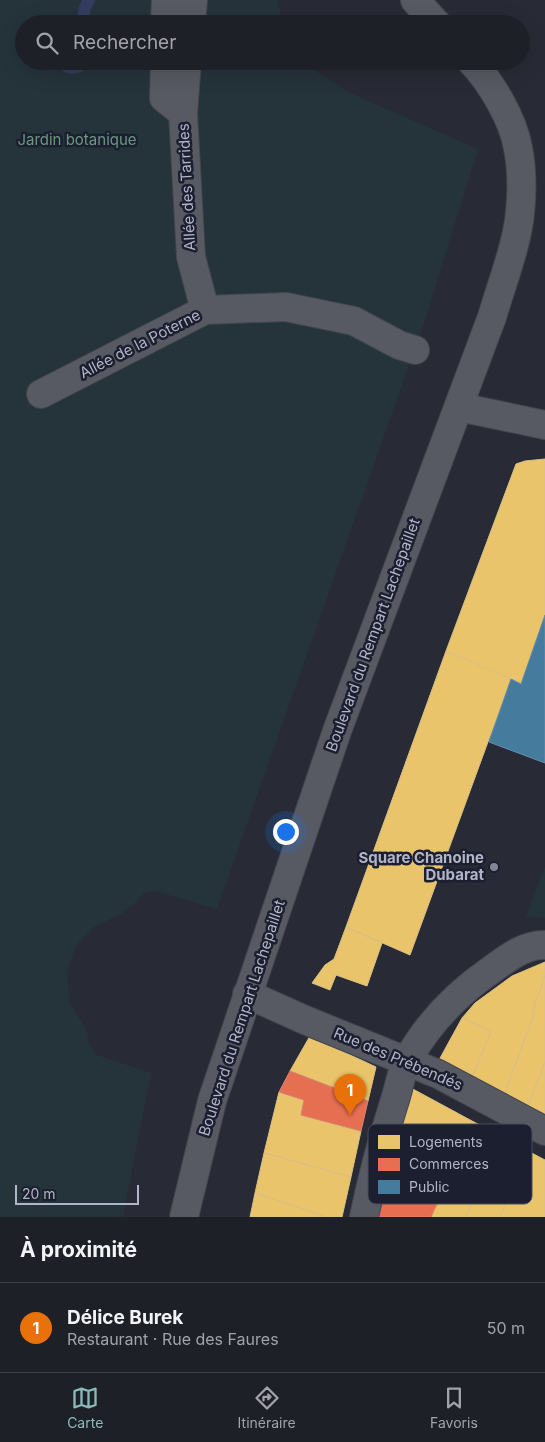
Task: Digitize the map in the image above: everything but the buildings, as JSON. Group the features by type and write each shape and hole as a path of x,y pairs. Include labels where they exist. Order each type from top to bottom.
{"street":[{"path":"165,15 166,0"},
{"path":"192,15 193,0"},
{"path":"415,0 429,15"},
{"path":"165,70 164,98 183,113"},
{"name":"Allée des Tarrides","path":"186,70 183,113 191,258 205,310"},
{"name":"Boulevard du Rempart Lachepaillet","path":"184,1217 212,1101 247,994 337,731 492,317 510,258 520,214 518,148 508,119 480,70"},
{"name":"Allée de la Poterne","path":"41,394 205,310 286,307 354,321 398,345 414,350"},
{"path":"459,407 545,425"},
{"path":"388,1124 407,1061 428,1028 457,996 504,960 523,950 538,945 545,945"},
{"name":"Rue des Prébendés","path":"247,994 438,1074 532,1124"},
{"name":"Rue des Prébendés","path":"532,1124 545,1131"},
{"path":"364,1217 368,1198"}],"green space":[{"name":"Jardin botanique","path":"0,0 277,0 281,15 15,15 15,70 314,70 350,93 478,149 426,317 217,909 155,891 144,893 121,914 94,927 76,945 67,973 70,1003 87,1031 89,1045 97,1055 151,1073 123,1217 0,1217"},
{"path":"545,866 545,918 526,917"}],"water":[{"path":"62,70 84,70 72,74"}],"waterway":[{"path":"84,15 89,0"}],"place":[{"name":"Square Chanoine Dubarat","path":"494,867"},
{"name":"Délice Burek","path":"350,1115"}]}
